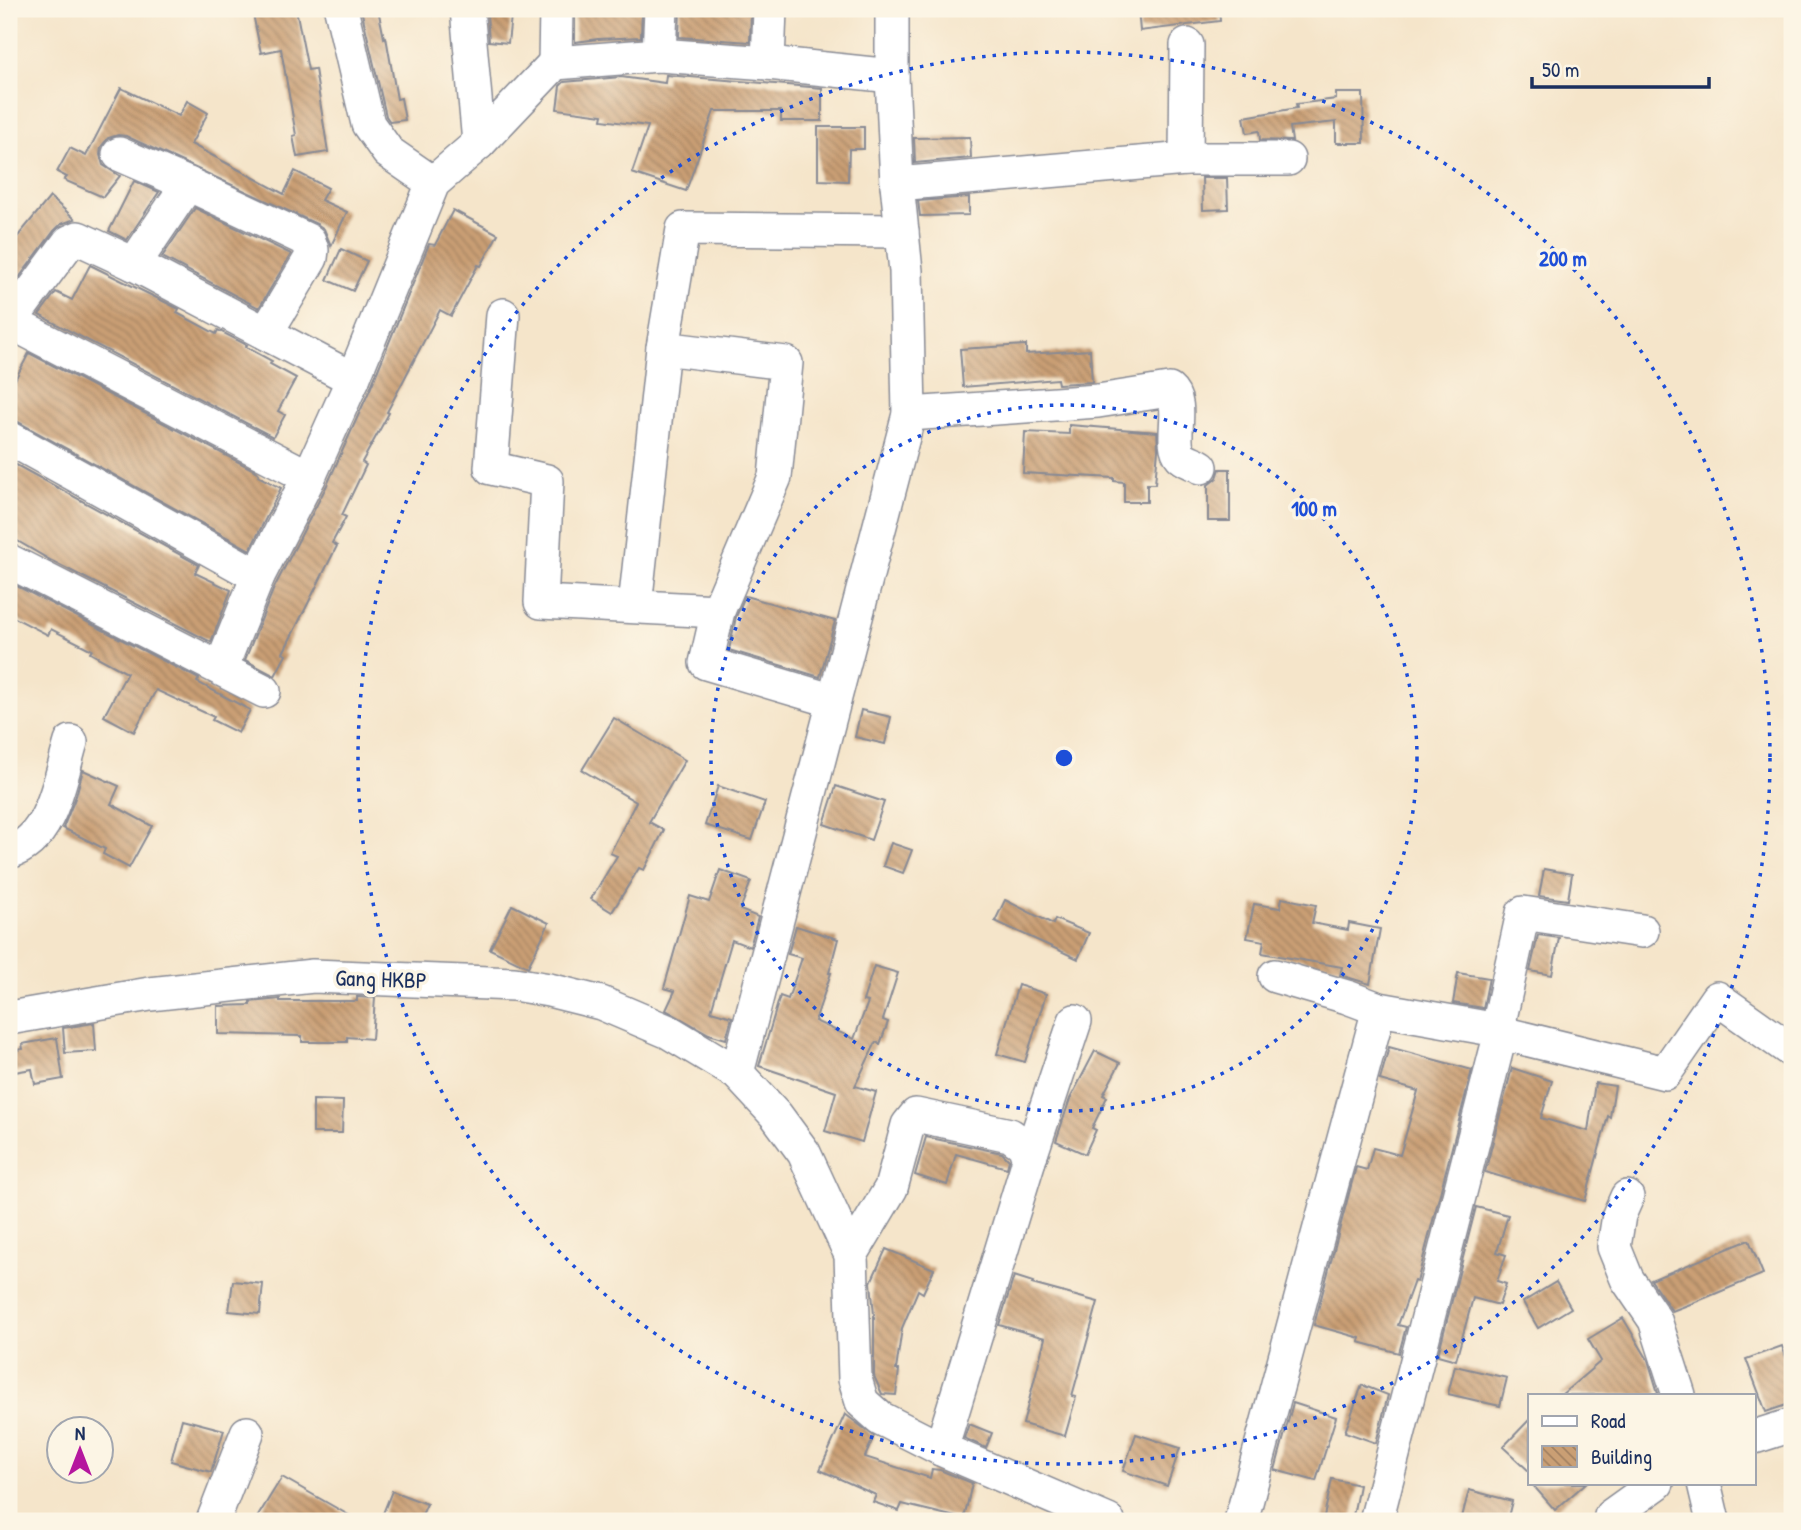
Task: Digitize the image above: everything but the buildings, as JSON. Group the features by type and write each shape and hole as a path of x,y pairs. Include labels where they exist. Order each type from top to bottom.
{"street":[{"path":"341,9 368,124 388,152 433,183"},
{"path":"467,9 479,143"},
{"path":"555,63 556,9"},
{"path":"659,55 661,9"},
{"path":"768,64 770,9"},
{"path":"737,1073 909,414 906,271 897,184 892,9"},
{"path":"1186,159 1187,45"},
{"path":"221,668 258,576 309,477 354,379 433,183 479,143 555,63 659,55 892,76"},
{"path":"119,154 309,241 311,258 266,334"},
{"path":"897,184 1186,159 1288,159"},
{"path":"134,264 188,184"},
{"path":"635,606 663,348 683,229 902,231"},
{"path":"309,477 9,322 69,242 78,238 134,264 354,379"},
{"path":"503,315 491,468 547,481 541,601 718,611"},
{"path":"663,348 786,363 775,477 718,611 706,663 834,701"},
{"path":"909,414 1098,401 1169,390 1174,395 1176,404 1178,449 1181,456 1201,467"},
{"path":"9,438 258,576"},
{"path":"9,561 264,691"},
{"path":"9,852 29,842 41,828 50,812 72,742"},
{"path":"1376,1521 1499,1040 1497,1032 1523,913 1642,931"},
{"name":"Gang HKBP","path":"10,1014 150,994 313,976 514,984 601,1003 669,1032 737,1073 776,1115 804,1153 851,1255"},
{"path":"1275,976 1379,1009 1492,1029 1665,1073 1717,998 1792,1051"},
{"path":"1241,1521 1379,1009"},
{"path":"941,1449 1029,1160 1075,1021"},
{"path":"1029,1160 1024,1145 1010,1135 916,1115 908,1125 891,1188 851,1255 855,1379 862,1402 880,1418 941,1449 1108,1521"},
{"path":"1628,1197 1616,1228 1614,1241 1617,1257 1631,1286 1655,1320 1679,1394"},
{"path":"1756,1436 1792,1425"},
{"path":"213,1521 247,1433"},
{"path":"1611,1516 1656,1484"},
{"path":"1704,1484 1713,1521"}]}
